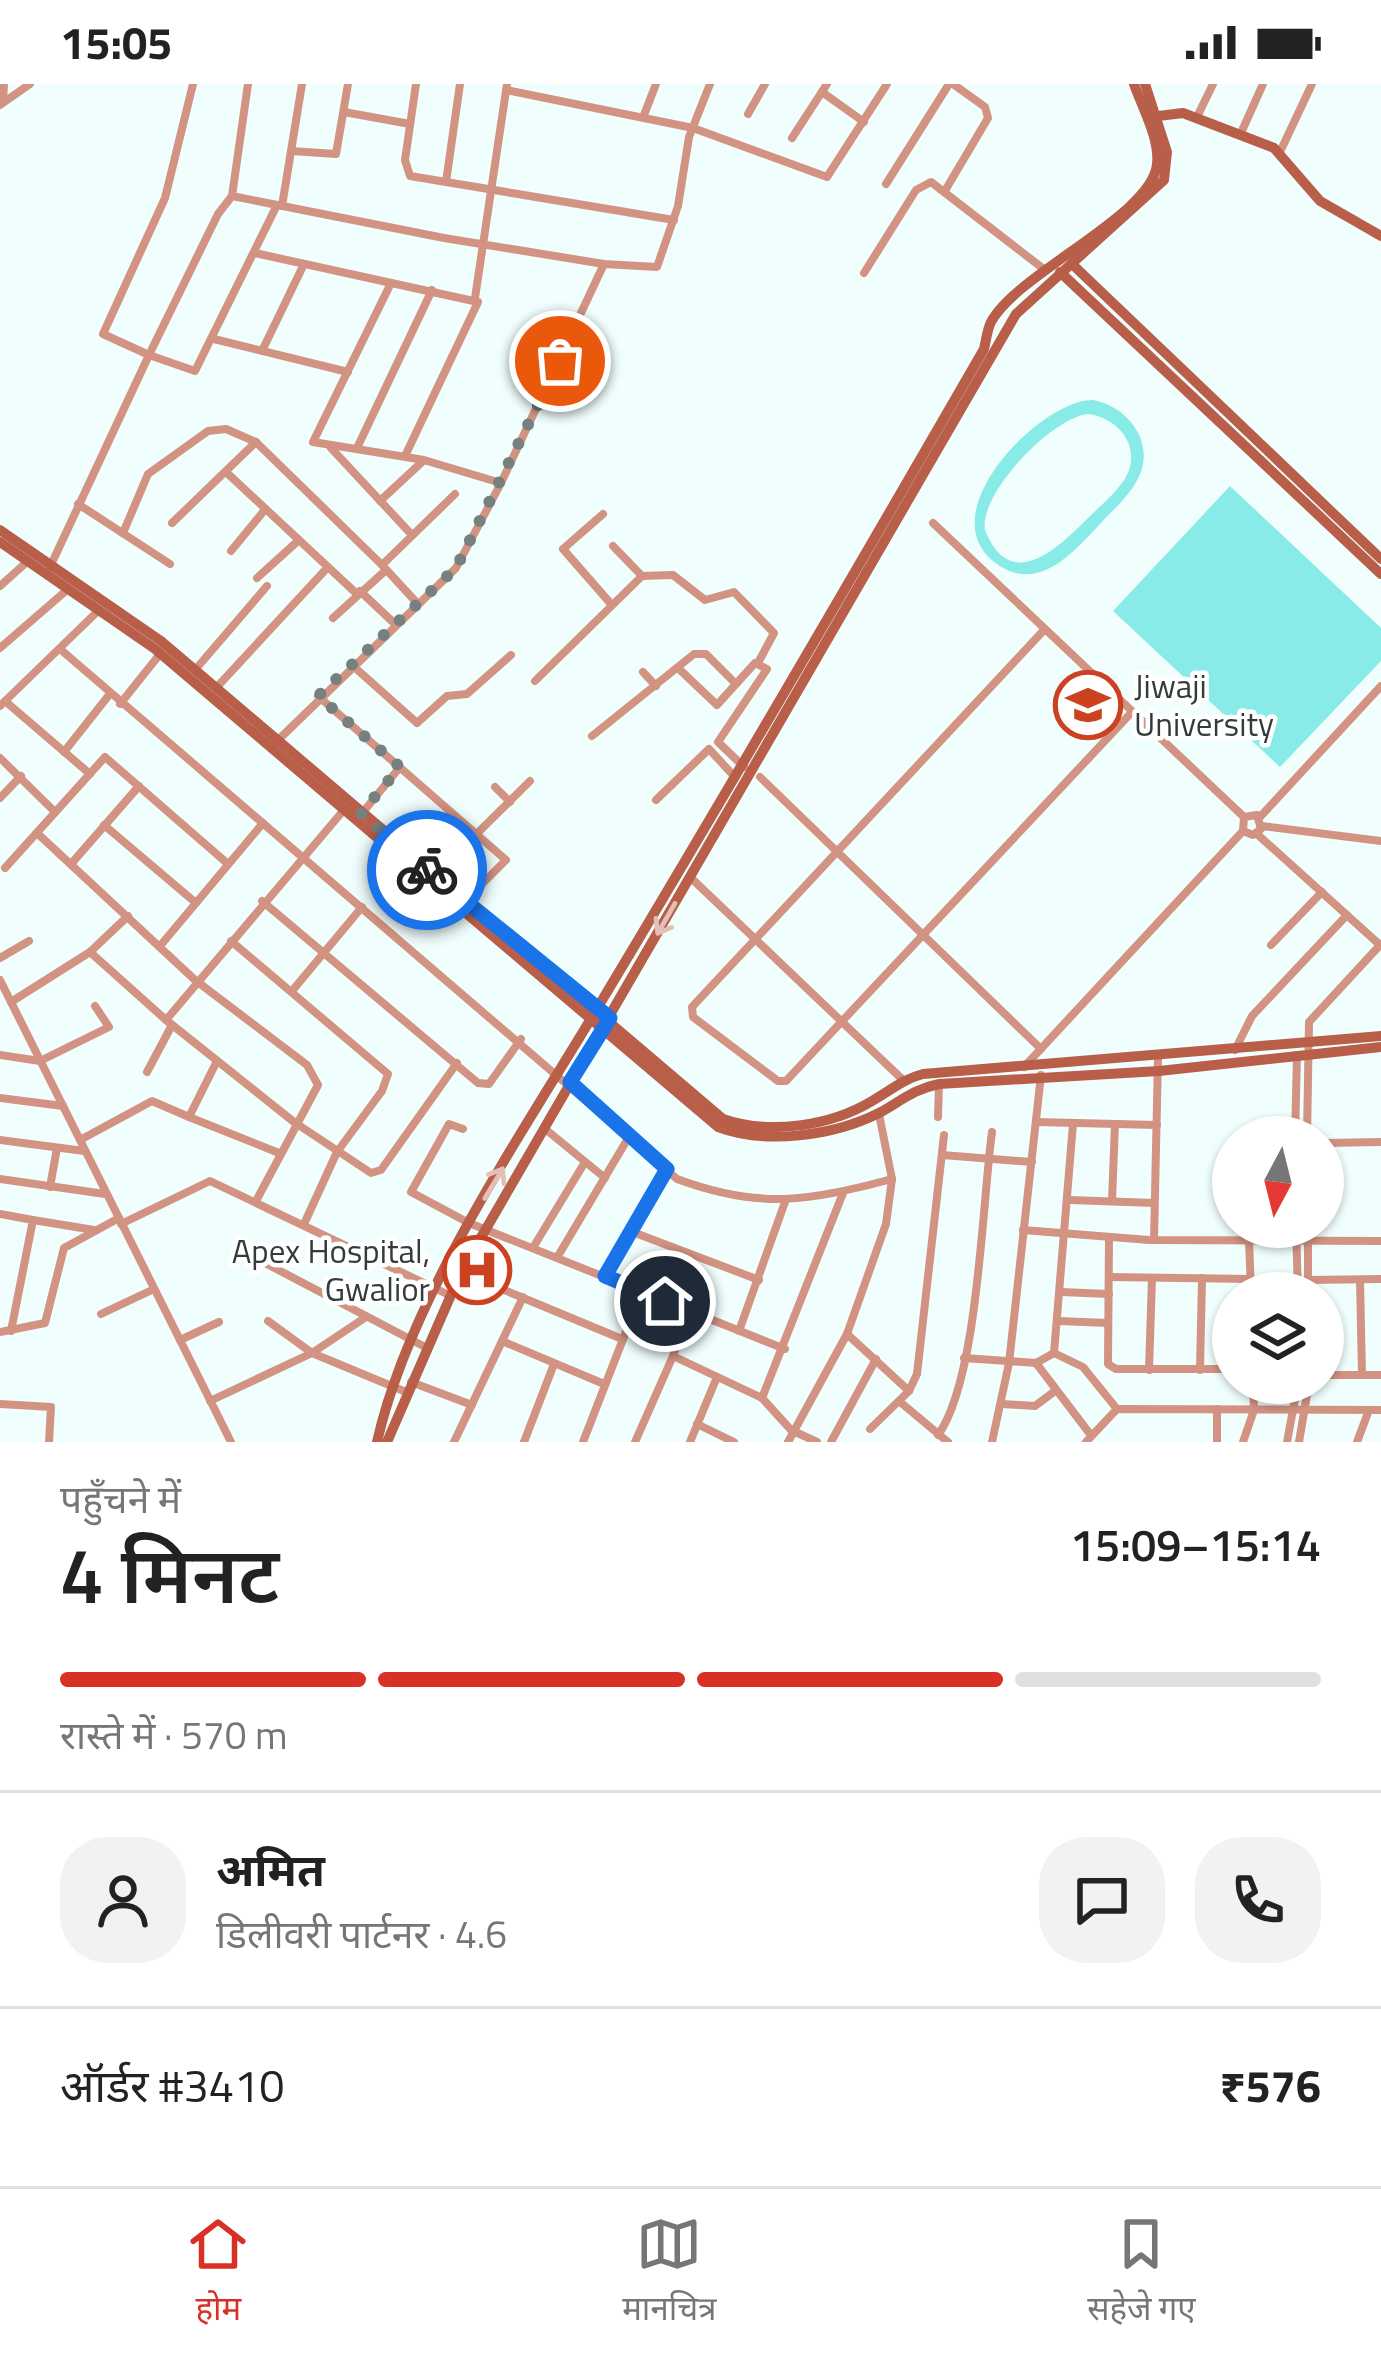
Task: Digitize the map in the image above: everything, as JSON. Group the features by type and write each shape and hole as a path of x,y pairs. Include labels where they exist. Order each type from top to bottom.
{"main road":[{"path":"1134,84 1151,116"},
{"path":"387,1442 427,1348 470,1223 590,1020 746,772 1016,314 1054,270 1069,261 1154,176 1157,154 1144,84"},
{"path":"1151,116 1174,111 1197,117 1280,152 1320,201 1381,236"},
{"path":"1069,261 1381,559"},
{"path":"1054,270 1381,574"},
{"path":"0,530 195,670 343,811 358,817"},
{"path":"0,542 49,569 68,589 160,654 523,957 598,1008 706,1108 746,1129 820,1121 939,1084 1235,1050 1381,1047"},
{"path":"376,1442 412,1342 486,1230 746,772"},
{"path":"430,879 465,902 700,1116 746,1129 797,1135 879,1113 904,1080 937,1072 1022,1068 1159,1071 1381,1036"}],"street":[{"path":"1,105 4,84"},
{"path":"1,105 30,84"},
{"path":"193,84 165,198 103,334 195,371 279,205 302,84"},
{"path":"49,569 218,214 232,196 248,84"},
{"path":"291,151 332,157 348,84"},
{"path":"416,84 406,173 674,220"},
{"path":"446,182 460,84"},
{"path":"644,115 656,84"},
{"path":"232,196 604,264 657,267 674,220 693,128 710,84"},
{"path":"405,456 476,315 507,87 693,128 827,177 887,84"},
{"path":"886,184 951,84 985,107 988,118 946,189"},
{"path":"1197,117 1213,84"},
{"path":"1241,133 1263,84"},
{"path":"1280,152 1312,84"},
{"path":"748,114 761,85"},
{"path":"792,138 825,88 864,122"},
{"path":"344,112 410,124"},
{"path":"864,273 924,183 946,189 1054,270"},
{"path":"254,252 475,298"},
{"path":"262,351 304,264"},
{"path":"273,744 456,568 604,264"},
{"path":"391,283 313,442 424,460 501,483"},
{"path":"357,448 432,290"},
{"path":"214,339 348,372"},
{"path":"123,533 148,474 208,430 226,429 256,442 417,603"},
{"path":"172,523 256,442"},
{"path":"330,447 412,535"},
{"path":"380,501 424,460"},
{"path":"226,472 263,512 395,625"},
{"path":"333,618 455,494"},
{"path":"78,504 170,564"},
{"path":"231,551 263,512"},
{"path":"602,514 563,549 611,604"},
{"path":"933,523 1131,713 1244,817 1260,826 1381,945 1316,1012 1302,1050 1297,1116"},
{"path":"257,578 299,540"},
{"path":"613,546 642,576"},
{"path":"0,586 28,561"},
{"path":"216,688 328,567"},
{"path":"536,681 642,576 674,575 705,600 734,592 774,633 759,661 711,705 678,668"},
{"path":"195,670 267,586"},
{"path":"0,648 68,589"},
{"path":"90,774 2,704 99,610"},
{"path":"1044,630 755,935 692,1007 693,1017 783,1082 1131,713"},
{"path":"60,649 520,1039 677,1179 719,1194 784,1202 892,1179"},
{"path":"592,736 703,652 736,684"},
{"path":"121,704 160,654"},
{"path":"352,664 417,723 447,696 467,694 511,656"},
{"path":"656,800 713,746 740,703 766,678 767,669 759,661"},
{"path":"643,672 656,686"},
{"path":"1260,826 1381,686"},
{"path":"64,752 109,695"},
{"path":"318,696 506,860 465,902"},
{"path":"713,746 836,849 1041,1049"},
{"path":"5,868 105,757 229,864"},
{"path":"0,758 56,812"},
{"path":"358,817 400,767"},
{"path":"0,798 21,776"},
{"path":"430,879 530,781"},
{"path":"71,864 139,786"},
{"path":"495,787 510,802"},
{"path":"147,1072 195,980 343,811"},
{"path":"1244,817 1244,831"},
{"path":"160,946 262,823"},
{"path":"104,825 196,903"},
{"path":"1022,1068 1244,831 1260,826 1381,841"},
{"path":"37,833 195,980 308,1065 318,1085 294,1122 256,1201"},
{"path":"690,877 904,1080"},
{"path":"1271,945 1322,892"},
{"path":"262,901 478,1083 489,1084 520,1039"},
{"path":"292,991 362,907"},
{"path":"1235,1050 1263,1002 1347,915"},
{"path":"11,1002 90,952 128,916"},
{"path":"0,958 29,941"},
{"path":"231,941 388,1074 382,1091 337,1152 304,1224"},
{"path":"90,952 169,1023 294,1122 365,1171 381,1170 458,1064"},
{"path":"0,980 231,1442"},
{"path":"0,1066 0,1054 40,1060 109,1028 95,1006"},
{"path":"1302,1050 1306,1116"},
{"path":"1154,1240 1158,1057"},
{"path":"189,1117 217,1061"},
{"path":"997,1441 1041,1072"},
{"path":"938,1117 939,1084"},
{"path":"0,1098 63,1106"},
{"path":"80,1140 152,1101 279,1153"},
{"path":"788,1442 847,1334 886,1224 892,1179 879,1113"},
{"path":"1037,1122 1157,1125"},
{"path":"463,1130 449,1124 411,1192 486,1230 785,1349"},
{"path":"1054,1353 1073,1124"},
{"path":"1112,1201 1115,1124"},
{"path":"544,1129 604,1178"},
{"path":"938,1435 953,1413 964,1358 992,1132"},
{"path":"558,1256 630,1136"},
{"path":"869,1429 909,1391 917,1374 944,1136"},
{"path":"0,1140 86,1151"},
{"path":"1344,1142 1381,1142"},
{"path":"50,1187 57,1148"},
{"path":"942,1155 1032,1162"},
{"path":"534,1246 585,1162"},
{"path":"605,1276 667,1169"},
{"path":"0,1179 107,1195"},
{"path":"33,1220 5,1332 45,1323 64,1248 210,1180 443,1292"},
{"path":"762,1398 843,1192"},
{"path":"1070,1200 1154,1203"},
{"path":"739,1331 784,1202"},
{"path":"0,1214 96,1230"},
{"path":"1023,1230 1066,1237 1212,1239"},
{"path":"630,1231 759,1280"},
{"path":"1109,1239 1108,1364 1149,1370 1212,1370"},
{"path":"1344,1240 1381,1241"},
{"path":"265,1263 427,1348"},
{"path":"461,1272 622,1339"},
{"path":"1109,1277 1212,1278"},
{"path":"1149,1370 1152,1278"},
{"path":"1200,1370 1202,1278"},
{"path":"1344,1280 1381,1279"},
{"path":"1360,1280 1362,1375"},
{"path":"101,1314 154,1288"},
{"path":"583,1442 641,1292"},
{"path":"1060,1292 1109,1294"},
{"path":"454,1442 523,1297"},
{"path":"635,1442 688,1310"},
{"path":"210,1401 312,1353 366,1318"},
{"path":"1058,1321 1108,1324"},
{"path":"180,1340 220,1322"},
{"path":"268,1322 312,1353 393,1387 472,1405"},
{"path":"847,1334 909,1391"},
{"path":"502,1341 604,1384"},
{"path":"964,1358 1036,1363 1054,1353"},
{"path":"1054,1353 1083,1367 1117,1409"},
{"path":"673,1356 762,1398 791,1430 817,1442"},
{"path":"831,1442 876,1359"},
{"path":"1036,1363 1088,1438 1117,1409 1381,1410"},
{"path":"524,1442 554,1364"},
{"path":"1344,1375 1381,1375"},
{"path":"690,1442 717,1377"},
{"path":"1002,1404 1036,1406 1055,1391"},
{"path":"899,1401 948,1442"},
{"path":"0,1404 51,1406 49,1442"},
{"path":"1243,1442 1254,1404"},
{"path":"1286,1442 1302,1404"},
{"path":"1299,1442 1304,1404"},
{"path":"1216,1442 1217,1409"},
{"path":"1358,1442 1369,1410"},
{"path":"697,1424 734,1442"}],"shaded area":[{"path":"1093,400 1129,420 1142,442 1142,468 1124,498 1065,558 1038,573 1009,571 993,561 977,540 975,515 984,488 1023,437 1072,405","holes":["1087,414 1118,428 1130,446 1124,480 1047,553 1034,560 1007,559 985,530 986,515 1005,478 1055,429"]},
{"path":"1230,486 1381,628 1381,661 1280,767 1113,611"}],"way so far":[{"path":"427,870 361,813 400,767 318,696 456,568 560,361"}],"place":[{"name":"Jiwaji University","path":"1088,705"},
{"name":"Apex Hospital, Gwalior","path":"477,1270"}],"route":[{"path":"427,870 610,1018 570,1082 667,1169 605,1276 665,1301"}]}
